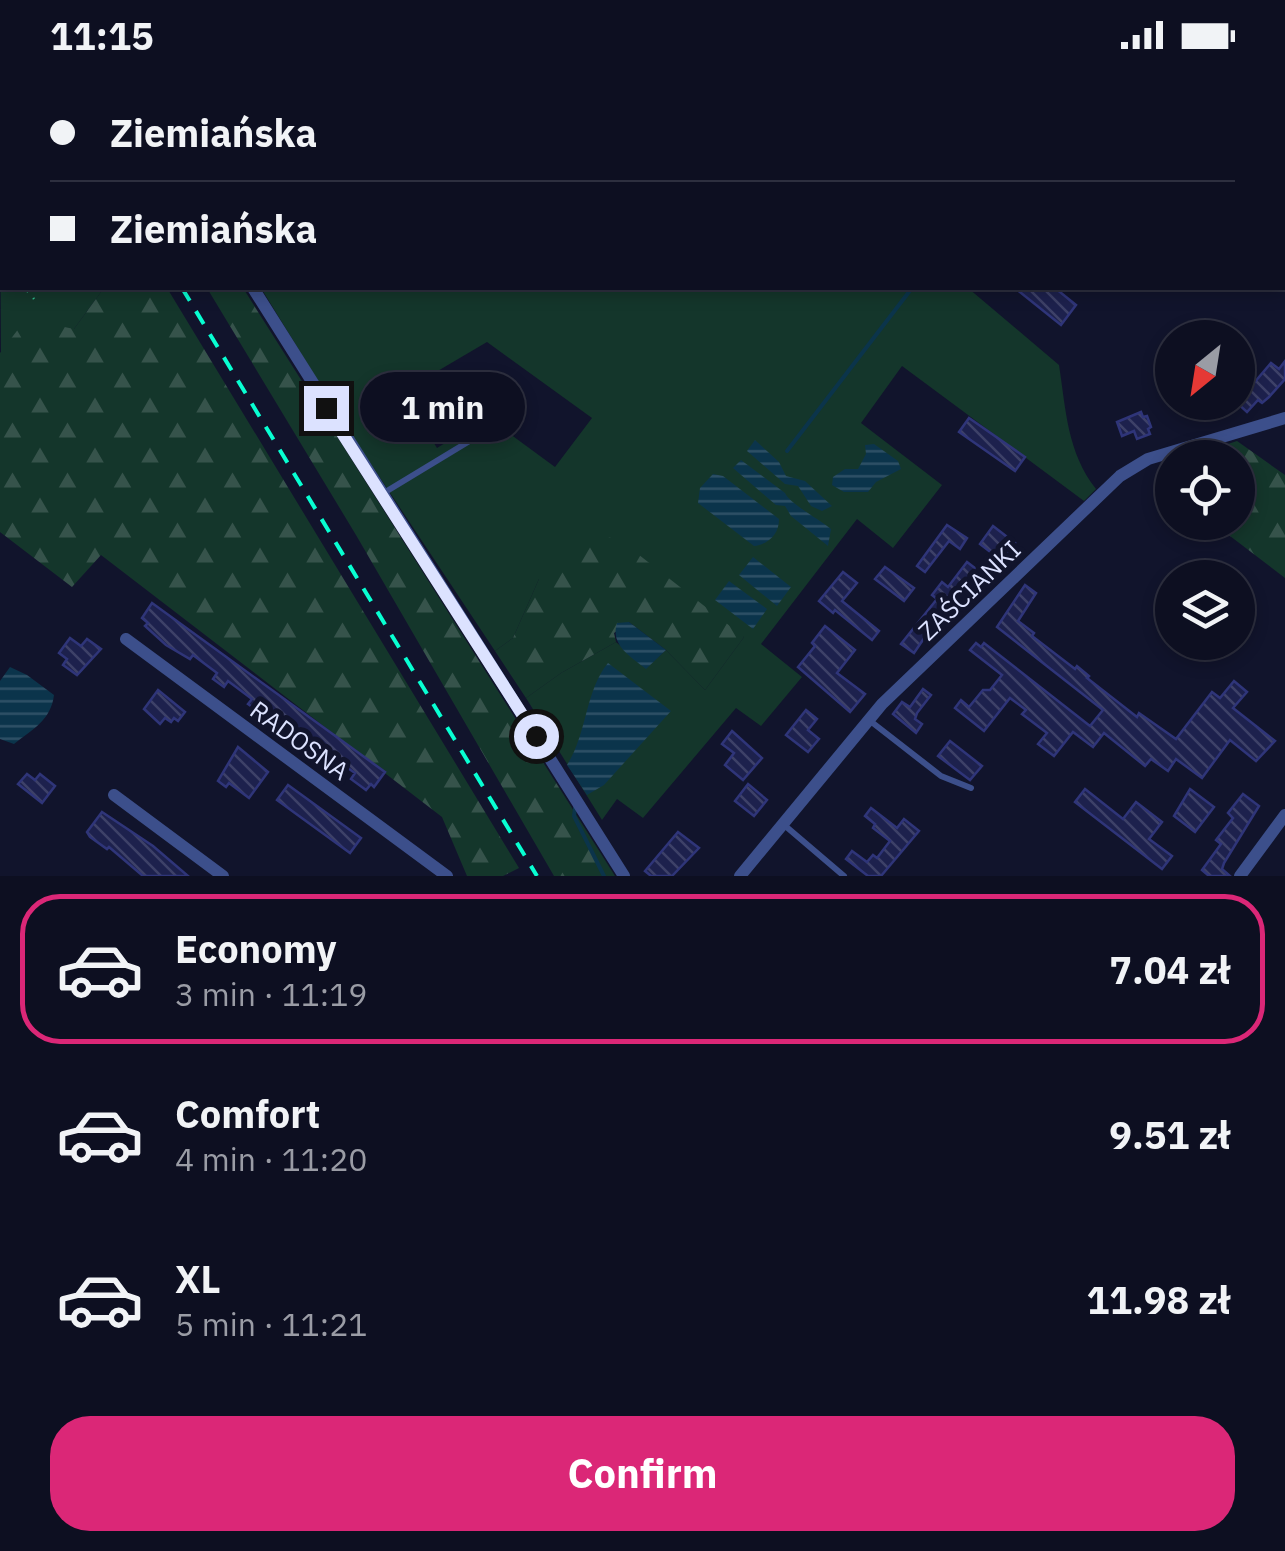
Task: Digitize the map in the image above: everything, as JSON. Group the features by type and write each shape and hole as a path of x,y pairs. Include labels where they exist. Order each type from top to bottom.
{"street":[{"path":"253,290 624,876"},
{"name":"ZAŚCIANKI","path":"740,876 868,720 1120,476 1148,459 1285,418"},
{"name":"RADOSNA","path":"126,639 447,876"},
{"path":"114,796 223,876"},
{"path":"1240,876 1285,815"}],"lane":[{"path":"381,495 486,431"},
{"path":"868,720 940,776 971,788"},
{"path":"782,823 844,876"}],"path":[{"path":"27,290 34,299"}],"green space":[{"path":"1,290 103,290 74,329 1,354"},
{"path":"103,290 168,290 519,868 503,876 467,876 442,817 101,555 72,587 0,532 0,353 26,319 74,329"},
{"path":"208,290 244,290 615,876 554,876"},
{"path":"262,290 970,290 1059,365 1073,445 1096,489 1084,501 902,366 861,423 942,485 893,548 857,519 761,644 802,677 761,726 736,708 643,818 617,799 602,820 526,698 616,642 646,668 666,650 705,690 744,637 539,579 513,638 495,651 345,425","holes":["487,342 592,418 555,467 495,423 482,420 437,448 402,392"]},
{"path":"1255,454 1285,475 1285,578 1235,540 1255,540"},
{"path":"593,533 615,539 634,551 744,637 705,690 666,650 629,622 614,633 616,642 526,698 495,651 513,638 539,579 560,551"}],"water":[{"path":"755,440 779,462 786,476 805,481 832,506 822,511 811,506 798,486 785,484 747,451"},
{"path":"874,444 898,461 901,469 876,482 868,492 844,492 832,485 833,477 845,469 858,469 866,454 865,445"},
{"path":"741,460 831,529 828,546 791,516 785,506 776,505 733,468"},
{"path":"713,474 723,476 779,519 772,537 754,546 698,503 700,488"},
{"path":"753,557 791,587 777,606 739,575"},
{"path":"729,581 767,609 753,629 715,600"},
{"path":"629,622 666,650 646,669 616,638 617,623"},
{"path":"608,663 671,711 604,785 587,795 567,765 595,686"},
{"path":"10,667 54,695 45,718 14,744 0,739 0,681"}],"building":[{"path":"1017,290 1057,290 1076,305 1061,325"},
{"path":"1285,361 1285,379 1262,403 1258,400 1255,403 1255,382 1271,363 1279,369"},
{"path":"1141,412 1143,417 1147,416 1150,434 1137,439 1134,431 1122,436 1117,422"},
{"path":"969,418 1025,457 1015,471 959,432"},
{"path":"947,525 967,538 960,549 949,541 925,572 917,566"},
{"path":"993,526 1015,543 1002,561 980,544"},
{"path":"967,562 984,575 970,593 962,586 942,615 947,619 933,635 929,631 914,653 901,644 937,599 932,595 942,582 948,587"},
{"path":"885,567 914,588 904,601 875,579"},
{"path":"843,572 857,583 842,601 879,631 872,640 819,601"},
{"path":"1025,585 1036,593 1018,621 1137,717 1139,713 1176,739 1212,692 1220,698 1234,681 1247,692 1233,708 1275,741 1256,761 1230,740 1202,778 1176,759 1168,771 1151,759 1145,766 1104,733 1093,747 1073,732 1054,756 1038,744 1047,733 1022,714 1026,710 1010,698 984,731 955,708 961,700 969,707 1002,675 970,650 976,643 981,647 984,643 1090,726 1103,710 997,627"},
{"path":"152,603 385,772 374,787 371,784 366,790 351,779 355,773 336,760 332,765 316,754 320,748 298,733 294,738 283,730 287,725 263,707 259,712 248,704 252,699 228,681 224,687 213,679 217,673 193,655 190,659 166,645 145,626 148,623 142,618"},
{"path":"825,626 855,650 837,673 865,694 850,712 798,667"},
{"path":"70,638 81,646 87,639 101,649 77,675 63,665 67,659 59,653"},
{"path":"923,689 931,695 917,713 915,719 922,724 916,733 893,714 902,702 910,707"},
{"path":"158,690 185,712 178,721 165,718 160,724 144,709"},
{"path":"806,710 817,719 808,730 819,739 808,752 786,735"},
{"path":"732,731 762,758 743,780 725,765 734,753 722,744"},
{"path":"950,741 982,766 970,780 938,756"},
{"path":"238,747 268,772 249,798 229,783 226,787 218,781"},
{"path":"27,774 35,780 40,774 55,786 42,803 18,784"},
{"path":"748,784 767,800 754,816 735,801"},
{"path":"288,785 361,838 350,853 277,800"},
{"path":"1085,789 1123,819 1136,802 1162,822 1149,839 1172,856 1162,869 1075,802"},
{"path":"1190,789 1214,807 1195,832 1174,816"},
{"path":"1243,794 1259,806 1224,863 1222,869 1230,876 1209,876 1202,870 1221,844 1216,840 1233,818 1228,813"},
{"path":"871,808 897,828 904,819 919,831 881,876 868,876 846,859 852,851 867,862 873,855 877,858 890,841 865,816"},
{"path":"102,812 153,846 188,876 143,876 109,847 90,837 87,832"},
{"path":"678,832 699,848 672,876 651,876 645,871"}],"waterway":[{"path":"787,451 910,290"},
{"path":"575,808 574,816 604,876"}],"railway":[{"path":"183,290 537,876"}],"route":[{"path":"326,408 536,736"}]}
